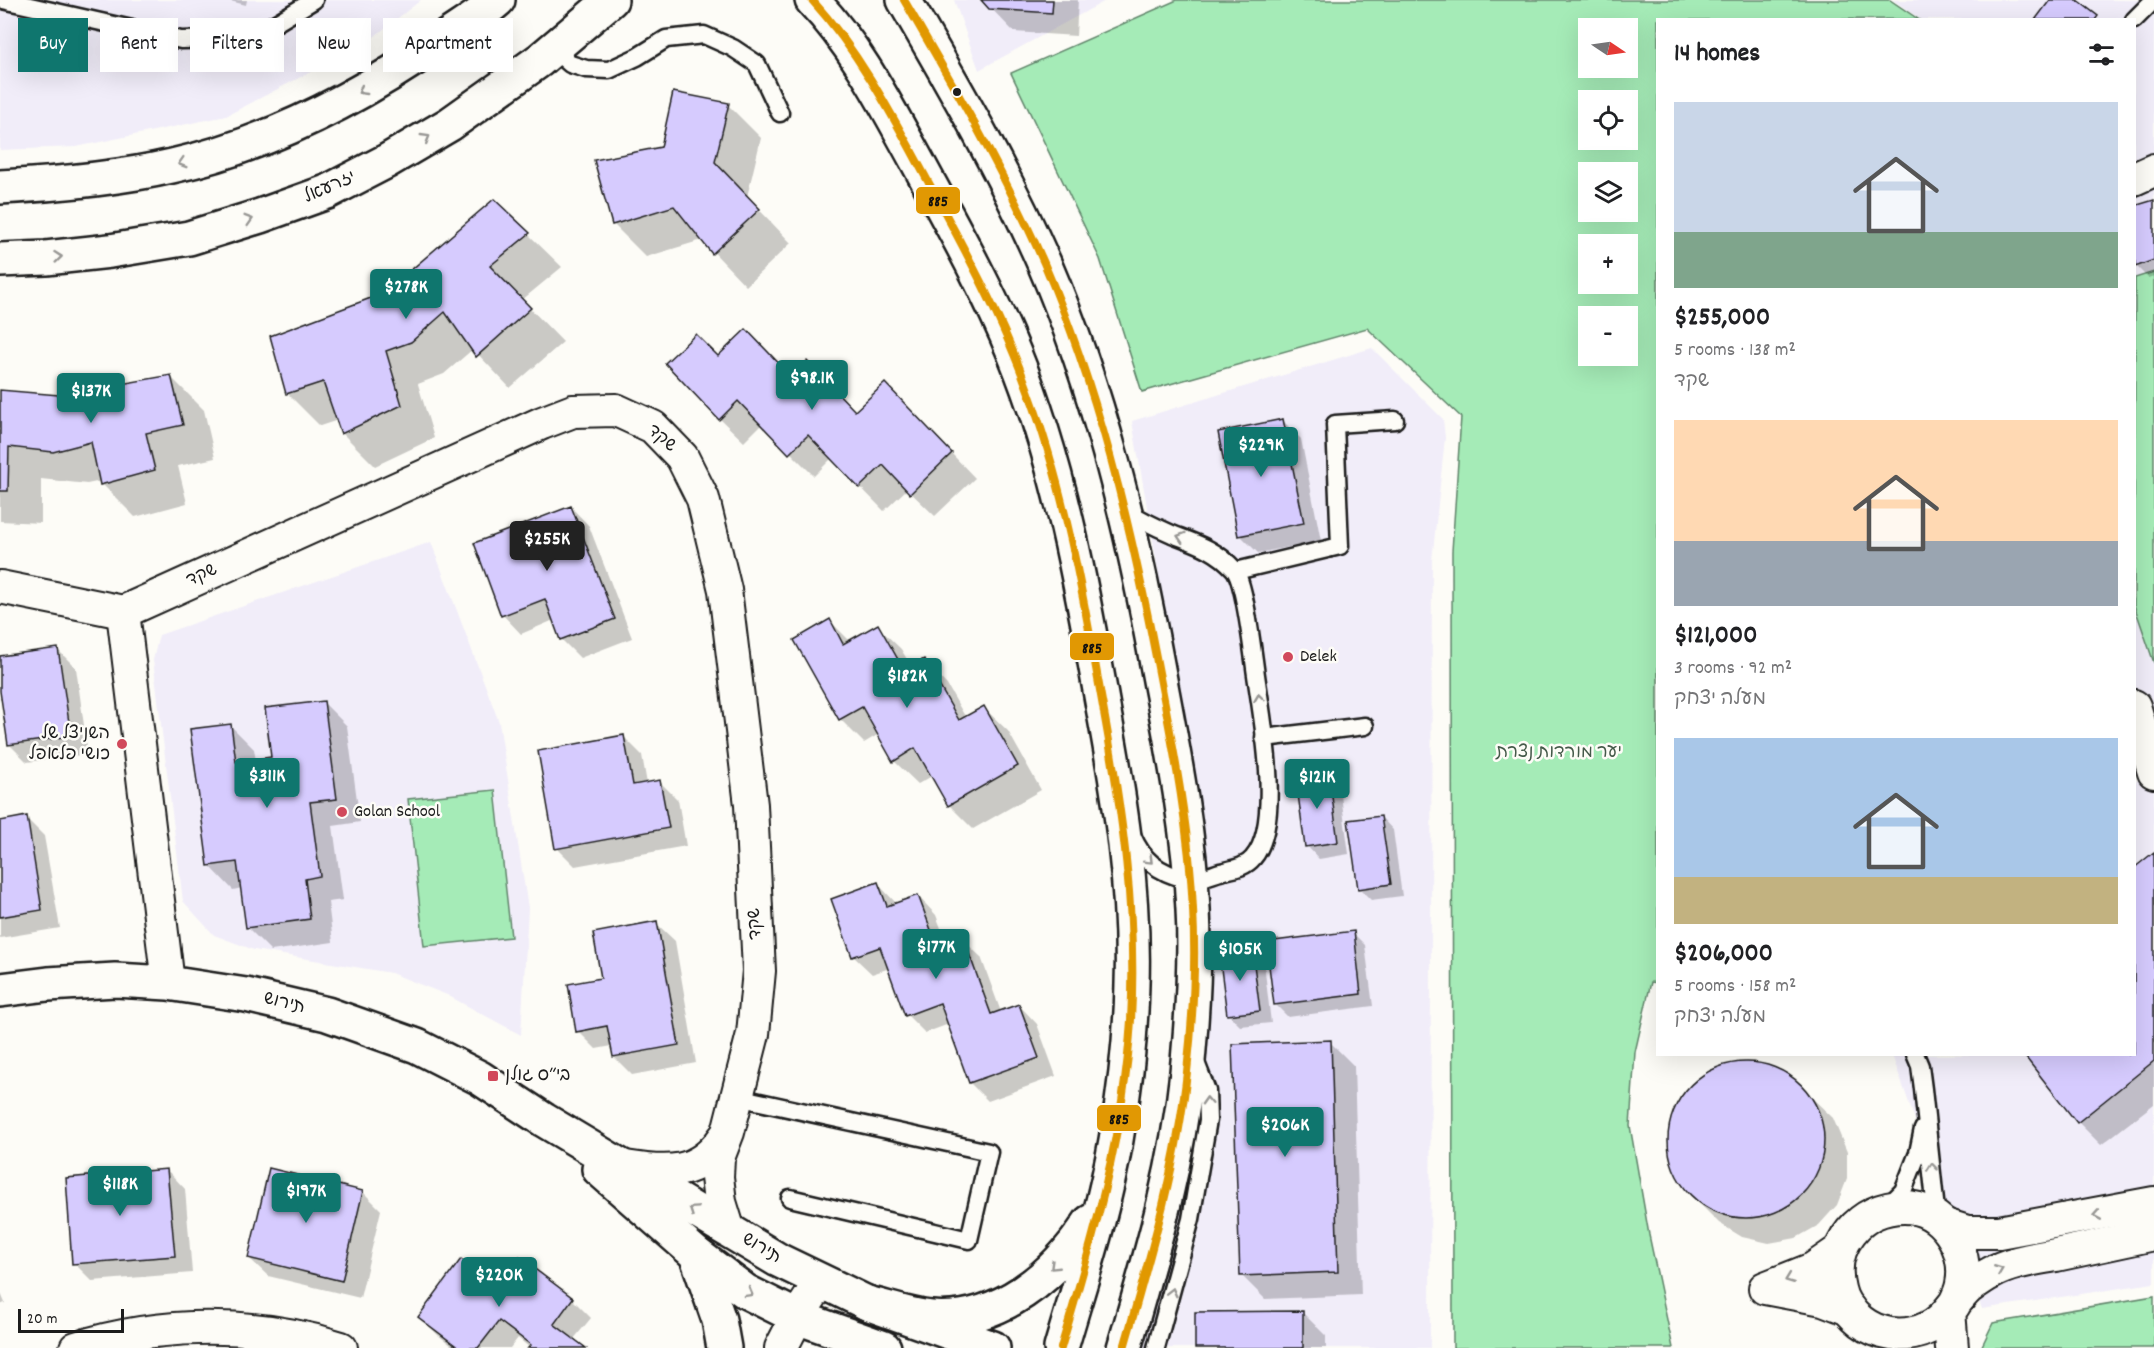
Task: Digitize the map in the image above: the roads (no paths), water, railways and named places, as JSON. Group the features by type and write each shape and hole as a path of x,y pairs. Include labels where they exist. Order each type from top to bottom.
{"main road":[{"path":"0,187 100,178 172,166 237,147 298,124 352,97 410,62 498,0"},
{"name":"יזרעאל","path":"0,260 110,251 189,238 327,192 387,161 450,124 540,60 610,0"},
{"path":"812,0 829,18 866,69 968,256 1014,353 1038,419 1085,608 1121,809 1133,912 1132,985 1127,1067 1116,1142 1102,1203 1061,1348"},
{"path":"904,0 963,102 1006,183 1044,264 1095,400 1144,595 1175,761 1186,835 1193,909 1193,987 1189,1045 1176,1153 1162,1218 1124,1348"},
{"name":"תירוש","path":"0,990 48,984 115,980 168,983 246,995 327,1014 417,1046 480,1078 778,1260 867,1303 993,1348"},
{"name":"תירוש","path":"544,1119 696,1254 745,1291 797,1317 884,1348"},
{"path":"867,1303 930,1318 964,1317 990,1310 1019,1296 1055,1266 1083,1234 1102,1203"},
{"path":"696,1254 719,1320 724,1348"}],"street":[{"path":"2136,178 2154,170"},
{"name":"שקד","path":"123,612 573,411 616,410 653,427 682,457 703,499 725,590 751,805 759,971 753,1034 738,1097 718,1158 717,1177 720,1202 728,1228"},
{"path":"0,587 123,612 168,983"},
{"path":"2136,713 2154,772"},
{"name":"שקד","path":"625,1167 655,1172 674,1172 694,1166 716,1151 728,1132"},
{"path":"1941,1223 1967,1232 1999,1232 2154,1203"},
{"path":"1952,1348 1952,1308 1962,1285 1963,1263 1957,1243 1941,1223 1927,1213 1906,1207 1885,1209 1864,1218 1849,1232 1839,1251 1836,1271 1839,1291 1849,1310 1886,1339 1923,1331 1940,1320 1952,1308 1968,1289 1993,1272 2019,1263 2154,1234"},
{"path":"1839,1251 1813,1269 1766,1288 1823,1299 1849,1310"},
{"path":"781,1348 797,1317 821,1281"},
{"path":"76,1348 99,1341 174,1328 254,1329 341,1348"}],"lane":[{"path":"3,0 181,40 225,39 266,29 314,0"},
{"path":"2136,18 2154,0"},
{"path":"553,49 570,64 586,69 609,70 637,57 666,39 704,35 733,48 758,64 780,113"},
{"path":"1236,571 1340,546 1335,424 1395,420"},
{"path":"1121,809 1137,847 1148,860 1161,872 1190,880 1244,866 1254,858 1263,838 1269,807 1264,738 1247,614 1236,571 1217,552 1144,522 1124,509"},
{"path":"1264,738 1365,726"},
{"path":"1156,1348 1191,1219 1208,1120 1207,1091 1189,1045"},
{"path":"1916,1056 1920,1065 1941,1223"},
{"path":"738,1097 989,1152 969,1240 790,1198"},
{"path":"1885,1209 1903,1191 1918,1154 1926,1113"}],"place":[{"name":"Delek","path":"1288,657"},
{"name":"השניצל של כושי פלאפל","path":"122,744"},
{"name":"Golan School","path":"342,812"},
{"name":"בי״ס גולן","path":"493,1076"}],"park label":[{"name":"יער מורדות נצרת","path":"1559,753"}]}
